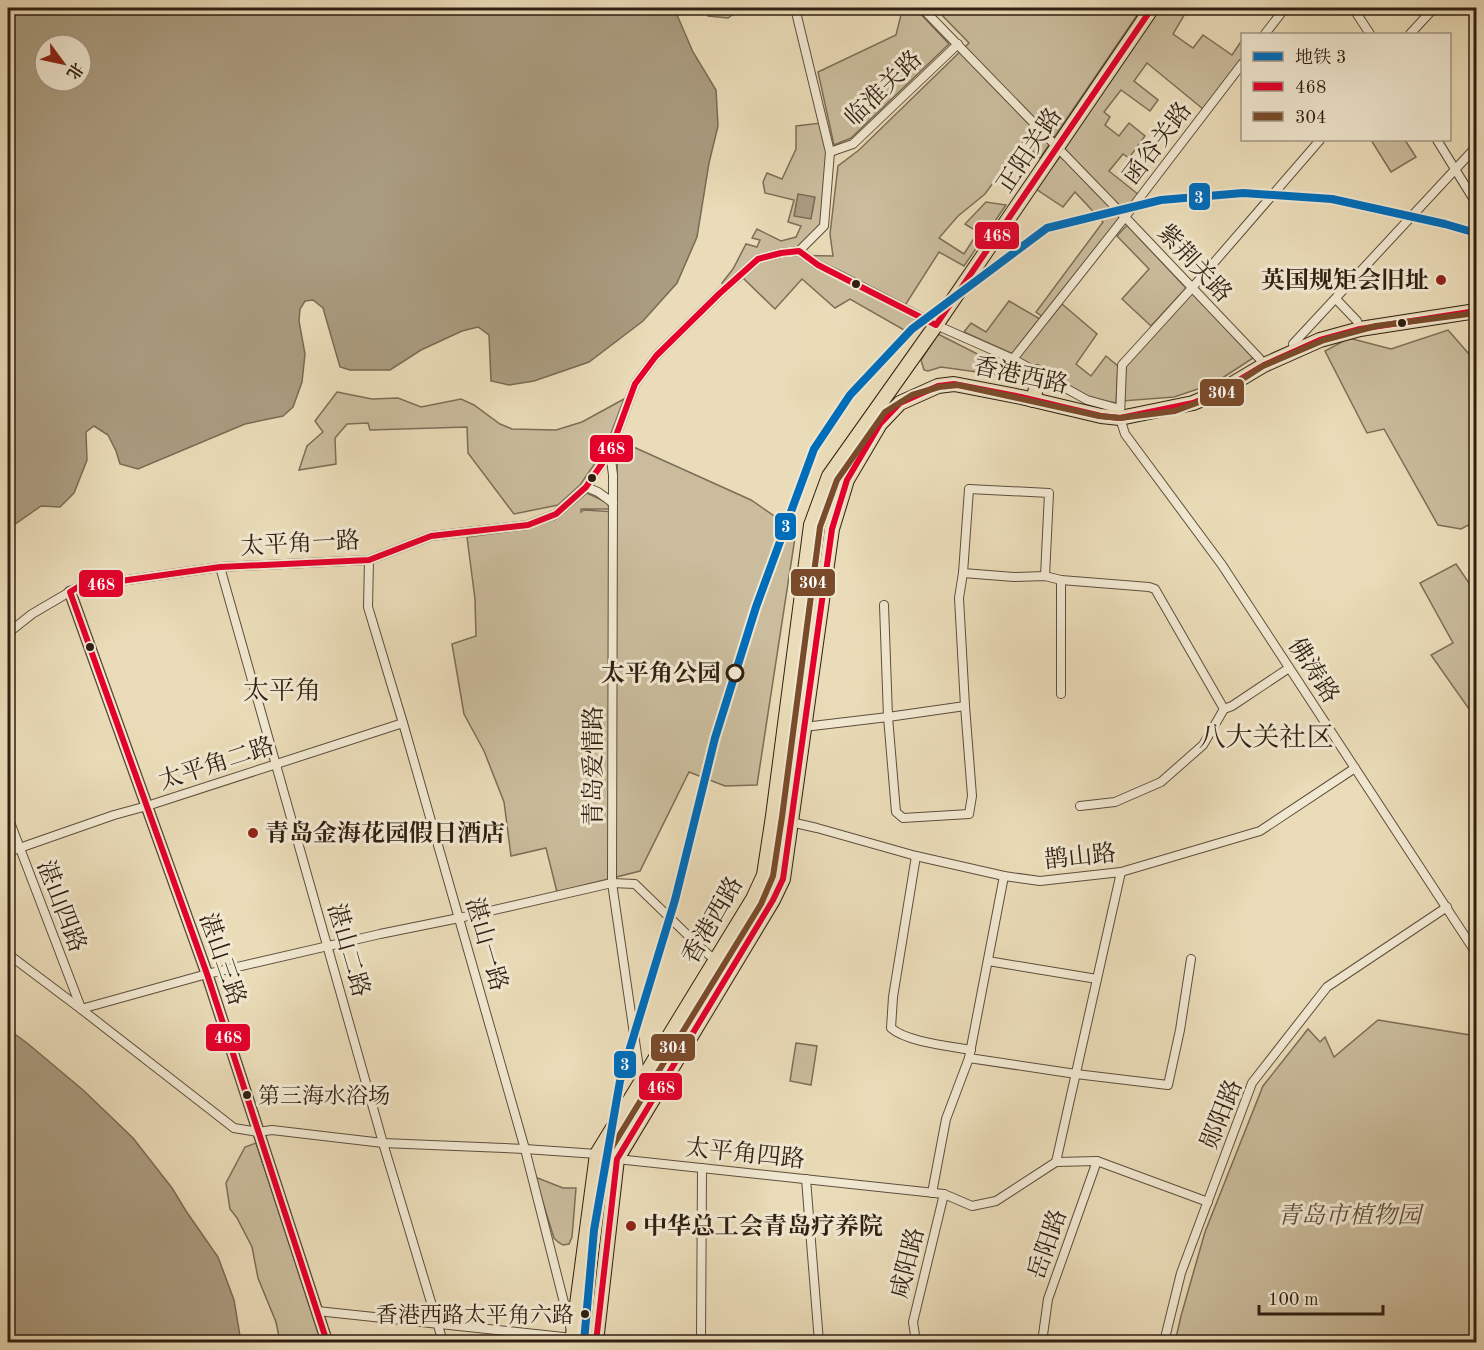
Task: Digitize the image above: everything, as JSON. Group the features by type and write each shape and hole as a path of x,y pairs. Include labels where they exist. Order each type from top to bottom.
{"main road":[{"name":"正阳关路","path":"879,405 1152,8"},
{"name":"香港西路","path":"596,1342 617,1159 773,900 783,879 832,530 847,480 880,424 900,403 938,386 954,384 1101,416 1120,413 1136,416 1193,403 1217,393 1264,365 1320,340 1360,329 1476,311"},
{"path":"1033,400 1037,384 1036,372"},
{"name":"香港西路","path":"572,1340 597,1154 753,899 764,875 811,525 829,476 879,405"}],"street":[{"path":"795,8 830,152 824,226 798,251 818,265 936,325 1013,359 1087,400 1120,413 1122,365 1319,141"},
{"name":"紫荆关路","path":"922,8 1058,147 1264,365"},
{"path":"1265,33 1285,8"},
{"path":"1353,8 1369,33"},
{"path":"1411,33 1434,8"},
{"name":"临淮关路","path":"830,152 853,144 957,44"},
{"name":"函谷关路","path":"1013,359 1241,65"},
{"path":"1438,141 1476,203"},
{"path":"1293,344 1476,147"},
{"name":"太平角一路","path":"8,633 32,614 78,587 220,567 369,560 431,536 528,525 556,514 586,486 610,452 635,384 657,356 719,294 758,260 798,251"},
{"path":"1336,298 1357,321 1360,329"},
{"name":"佛涛路","path":"1120,413 1125,434 1222,565 1476,953"},
{"name":"青岛爱情路","path":"610,452 613,475 612,883 641,1082"},
{"path":"586,486 613,503"},
{"path":"884,605 888,717 896,812 903,818 969,814 972,796 959,598 969,489 1049,493 1045,576"},
{"name":"湛山一路","path":"369,560 368,607 525,1149 572,1340"},
{"name":"湛山二路","path":"220,567 383,1143 443,1342"},
{"path":"963,573 1014,577 1045,576 1061,580 1155,589 1224,709"},
{"path":"1061,580 1061,694"},
{"name":"湛山三路","path":"70,592 207,974 327,1342"},
{"path":"1080,806 1115,802 1161,782 1203,745 1224,709 1289,668"},
{"path":"804,727 965,706"},
{"name":"太平角二路","path":"8,852 114,815 403,723"},
{"name":"鹊山路","path":"773,818 916,856 1004,876 1040,881 1121,872 1260,831 1355,768"},
{"name":"湛山四路","path":"8,817 81,1009"},
{"path":"916,856 893,997 891,1028 897,1034 970,1054 1076,1074 1168,1086 1180,1030 1191,959"},
{"path":"1121,872 1056,1162 1097,1161 1208,1202"},
{"path":"932,1193 946,1119 970,1054 1004,876"},
{"path":"81,1009 207,974 612,883 635,884 715,960"},
{"name":"郧阳路","path":"1164,1342 1182,1273 1251,1083 1327,987 1447,907"},
{"name":"太平角四路","path":"8,954 234,1128 258,1132 272,1130 383,1143 597,1154 617,1159 944,1194 972,1206 996,1201 1056,1162"},
{"path":"988,961 1097,979"},
{"name":"岳阳路","path":"1042,1342 1048,1299 1097,1161"},
{"path":"701,1342 702,1168"},
{"path":"806,1179 819,1342"},
{"name":"咸阳路","path":"916,1342 913,1322 944,1194"},
{"path":"317,1311 572,1340"}],"green space":[{"path":"707,8 742,8 728,18 708,16"},
{"path":"898,8 915,8 949,44 851,138 834,145 818,72 896,35 902,11"},
{"path":"935,8 1142,8 1040,158 1023,142 985,194 958,216 939,238 964,254 978,232 965,224 986,202 1006,205 964,266 939,252 902,310 918,322 911,334 850,299 835,308 802,279 775,309 742,277 760,262 782,255 833,256 830,234 838,166 859,150 969,43"},
{"path":"1159,8 1180,8 1186,12 1173,34 1193,48 1203,35 1232,55 1241,42 1241,59 1203,109 1147,63 1134,81 1158,100 1150,111 1121,90 1104,112 1110,117 1105,125 1119,136 1129,123 1145,136 1129,158 1123,154 1109,171 1139,195 1125,213 1064,148"},
{"path":"821,123 828,152 822,225 798,249 759,257 725,286 722,283 733,269 746,244 757,247 760,240 752,238 757,229 781,241 796,237 801,226 788,222 794,200 765,193 763,182 767,173 782,179 796,149 796,126"},
{"path":"1372,141 1406,141 1416,157 1391,172"},
{"path":"1061,155 1120,218 1043,317 1036,312 1103,222 1075,192 1063,207 1036,189"},
{"path":"1127,225 1186,288 1151,326 1122,299 1149,269 1117,236"},
{"path":"1193,292 1253,358 1213,384 1174,397 1122,401 1126,366"},
{"path":"1009,301 1040,319 1013,354 964,332 971,323 986,332"},
{"path":"1062,304 1097,334 1076,364 1091,376 1106,356 1118,366 1116,403 1084,397 1018,358"},
{"path":"1448,330 1476,362 1476,521 1461,529 1438,525 1384,429 1367,433 1325,351 1349,338 1391,349"},
{"path":"938,334 1015,373 1013,377 941,367 924,370 921,360"},
{"path":"337,392 372,399 398,398 421,407 461,399 512,429 556,430 582,422 624,399 605,449 580,485 558,505 514,514 468,453 467,427 370,430 368,423 347,424 335,438 336,464 299,470 307,446 323,432 315,421"},
{"path":"860,437 864,440 848,466 831,502 819,540 784,803 779,803 814,539 826,500 843,463"},
{"name":"太平角公园","path":"618,440 751,500 796,531 757,785 725,786 689,772 640,871 557,892 546,848 511,856 504,802 484,751 464,714 452,644 476,636 475,599 467,537 527,529 556,519 587,493 608,503 609,509 581,509 581,512 584,510 616,512"},
{"path":"1456,564 1471,586 1476,583 1476,719 1431,655 1453,643 1420,583"},
{"path":"771,863 776,864 772,886 766,901 680,1037 675,1034 761,898 767,884"},
{"name":"青岛市植物园","path":"1378,1020 1476,1036 1476,1342 1175,1342 1205,1232 1263,1086 1308,1029 1320,1042 1325,1037 1334,1057"},
{"path":"796,1043 817,1046 811,1085 790,1081"},
{"path":"256,1143 323,1342 280,1342 276,1322 258,1278 252,1247 230,1209 226,1183 245,1147"},
{"path":"535,1177 563,1188 576,1188 572,1237 569,1244 563,1245 554,1238"},
{"path":"596,1189 602,1190 586,1342 581,1342"}],"shaded area":[{"path":"8,8 674,8 693,52 716,90 718,126 709,163 697,237 677,283 643,321 589,362 534,381 509,385 491,381 489,335 478,327 462,331 421,350 390,370 350,370 340,367 323,308 313,300 305,301 300,309 299,321 305,354 302,382 293,407 283,416 245,424 138,469 120,464 108,435 94,426 86,432 87,460 74,493 60,507 41,506 8,529"},
{"path":"798,194 815,197 811,219 794,216"},
{"path":"8,1029 83,1090 133,1138 172,1188 218,1257 234,1300 241,1342 8,1342"}],"metro line":[{"name":"3","path":"584,1342 594,1230 620,1081 675,900 715,738 756,607 814,449 850,395 912,329 1047,228 1161,200 1243,193 1332,199 1476,233"}],"transit line":[{"name":"468","path":"327,1342 207,974 70,592 78,587 220,567 369,560 431,536 528,525 556,514 586,487 610,452 635,384 656,356 758,259 799,251 818,265 936,325 1152,8"},
{"name":"468","path":"596,1342 617,1159 773,900 783,879 832,529 847,480 880,424 900,403 938,386 954,384 1101,416 1120,418 1193,403 1217,393 1264,365 1320,340 1360,329 1476,311"},
{"name":"304","path":"581,1342 606,1157 761,904 773,876 820,527 837,480 885,412 912,395 939,387 958,385 1099,416 1120,418 1175,411 1218,395 1263,366 1324,340 1376,326 1476,313"}],"place":[{"name":"英国规矩会旧址","path":"1441,280"},
{"name":"太平角公园","path":"735,673"},
{"name":"青岛金海花园假日酒店","path":"253,833"},
{"name":"第三海水浴场","path":"247,1095"},
{"name":"中华总工会青岛疗养院","path":"631,1226"},
{"name":"香港西路太平角六路","path":"585,1314"}],"district":[{"name":"太平角","path":"282,690"},
{"name":"八大关社区","path":"1266,737"}]}
